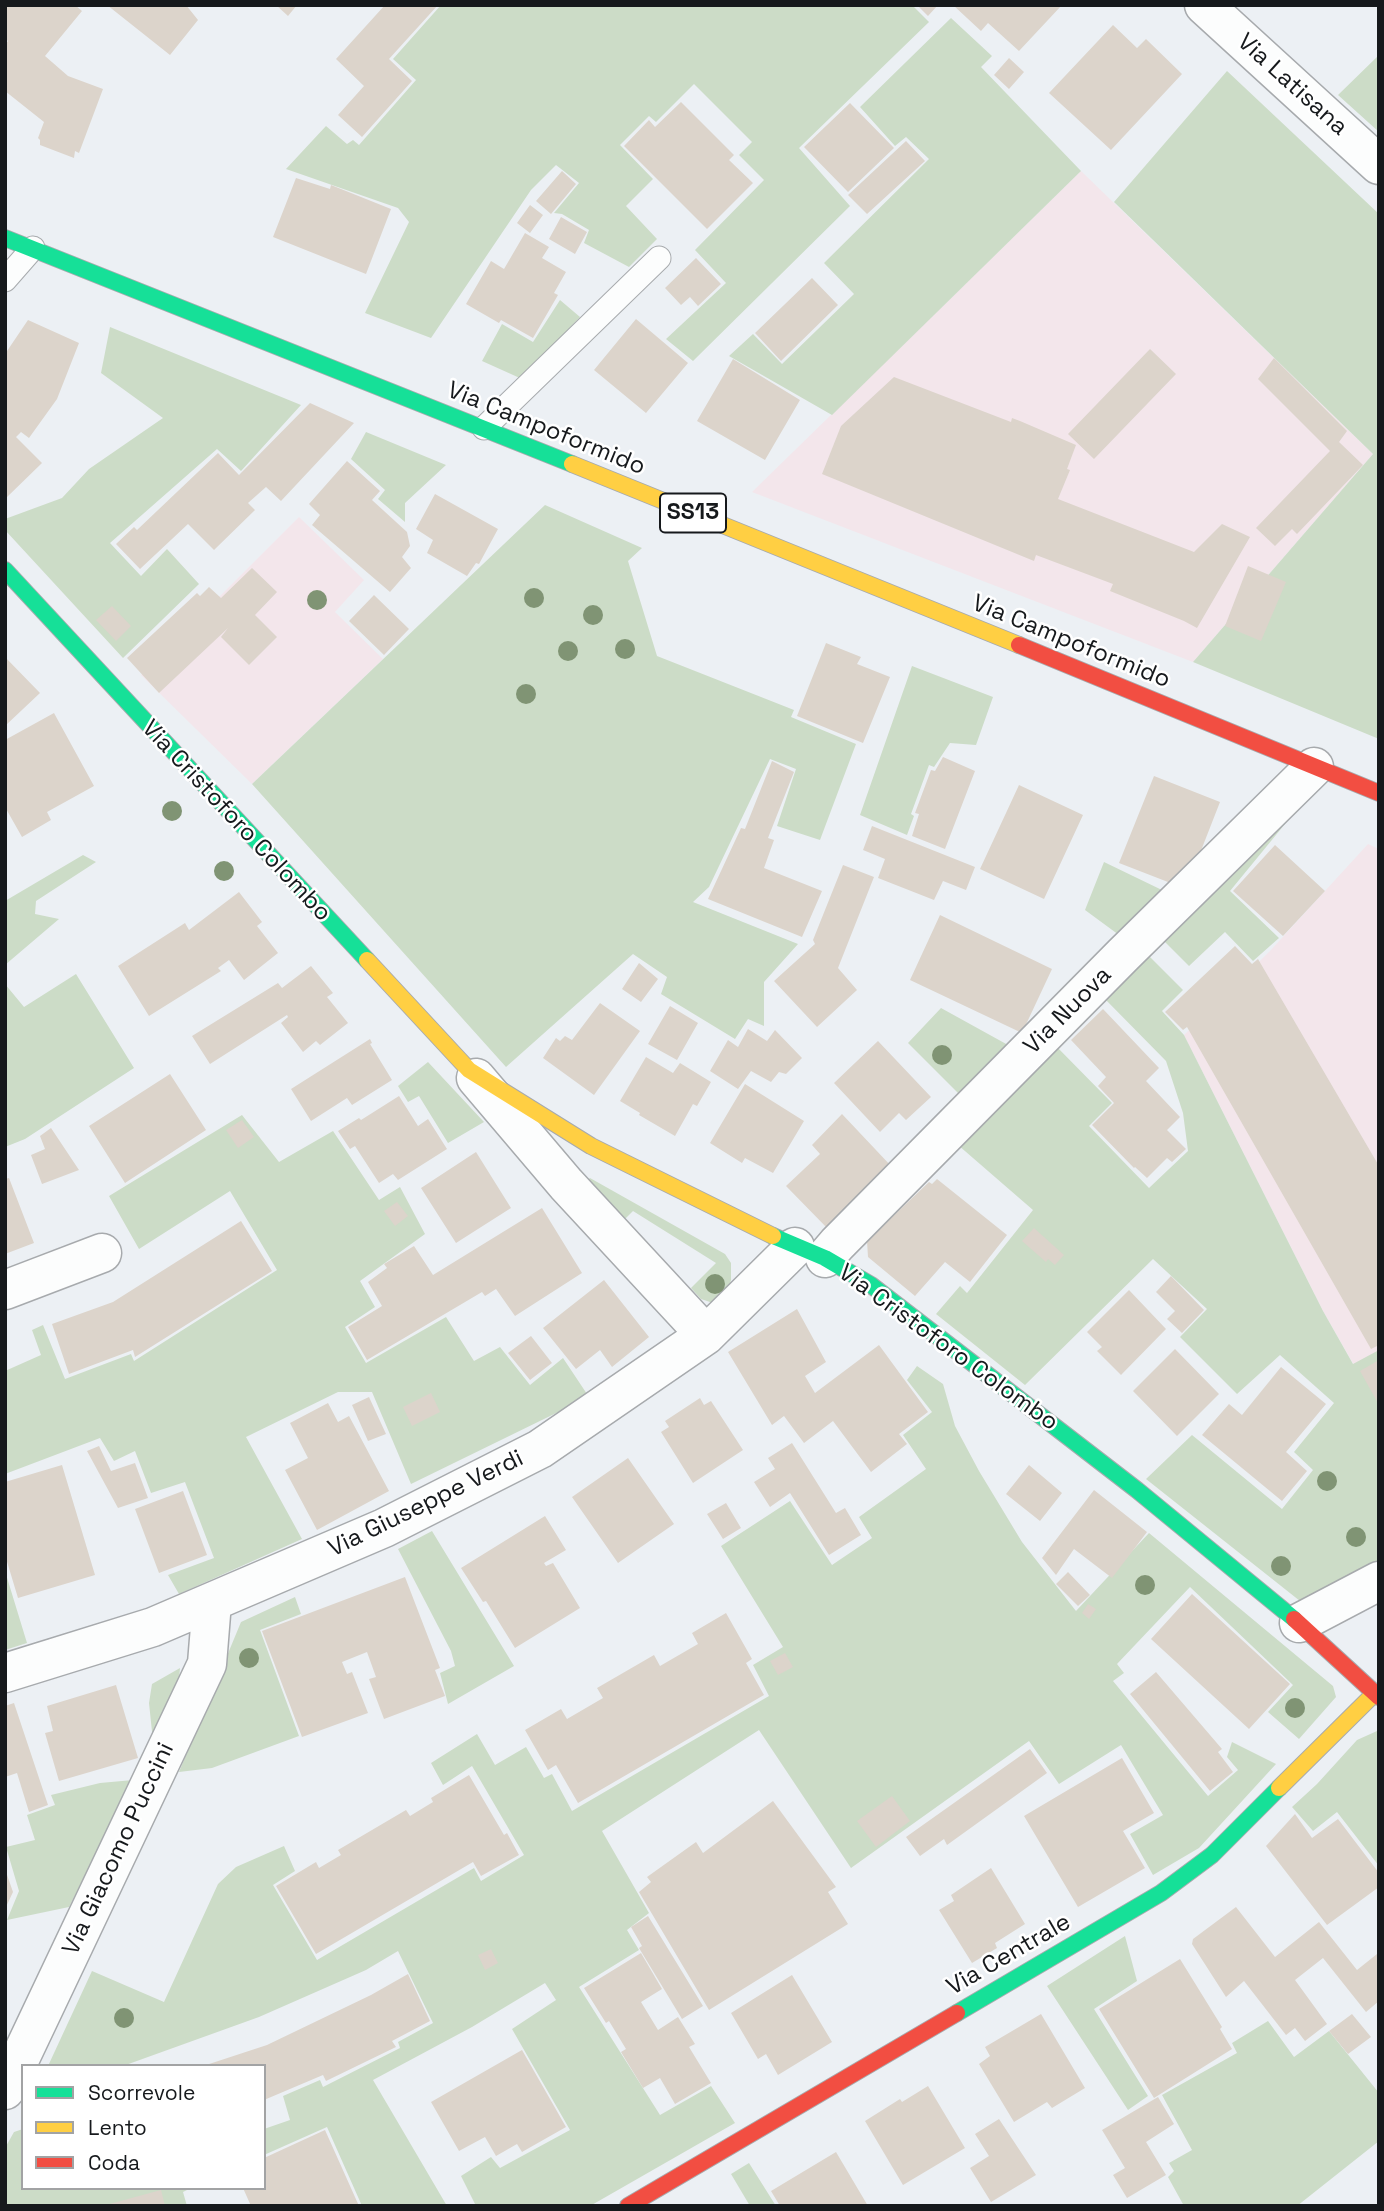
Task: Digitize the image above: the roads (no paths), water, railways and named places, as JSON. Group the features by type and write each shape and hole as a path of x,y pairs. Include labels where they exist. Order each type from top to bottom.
{"main road":[{"name":"Via Campoformido","path":"5,238 484,428 1379,793"},
{"name":"Via Cristoforo Colombo","path":"5,570 469,1070 591,1146 810,1252 871,1285 1137,1490 1299,1623 1377,1695"},
{"name":"Via Centrale","path":"628,2206 1161,1893 1212,1855 1377,1695"}],"street":[{"name":"Via Latisana","path":"1204,5 1379,165"},
{"name":"Via Nuova","path":"810,1252 846,1234 1314,767"},
{"name":"Via Cristoforo Colombo","path":"469,1070 566,1184 706,1335"},
{"name":"Via Giuseppe Verdi","path":"5,1673 153,1627 384,1528 540,1449 706,1335 810,1252"},
{"path":"5,1290 102,1254"},
{"path":"1299,1623 1379,1581"},
{"name":"Via Giacomo Puccini","path":"5,2090 207,1664 212,1602"}],"lane":[{"path":"5,280 33,248"},
{"path":"484,428 659,258"}]}
